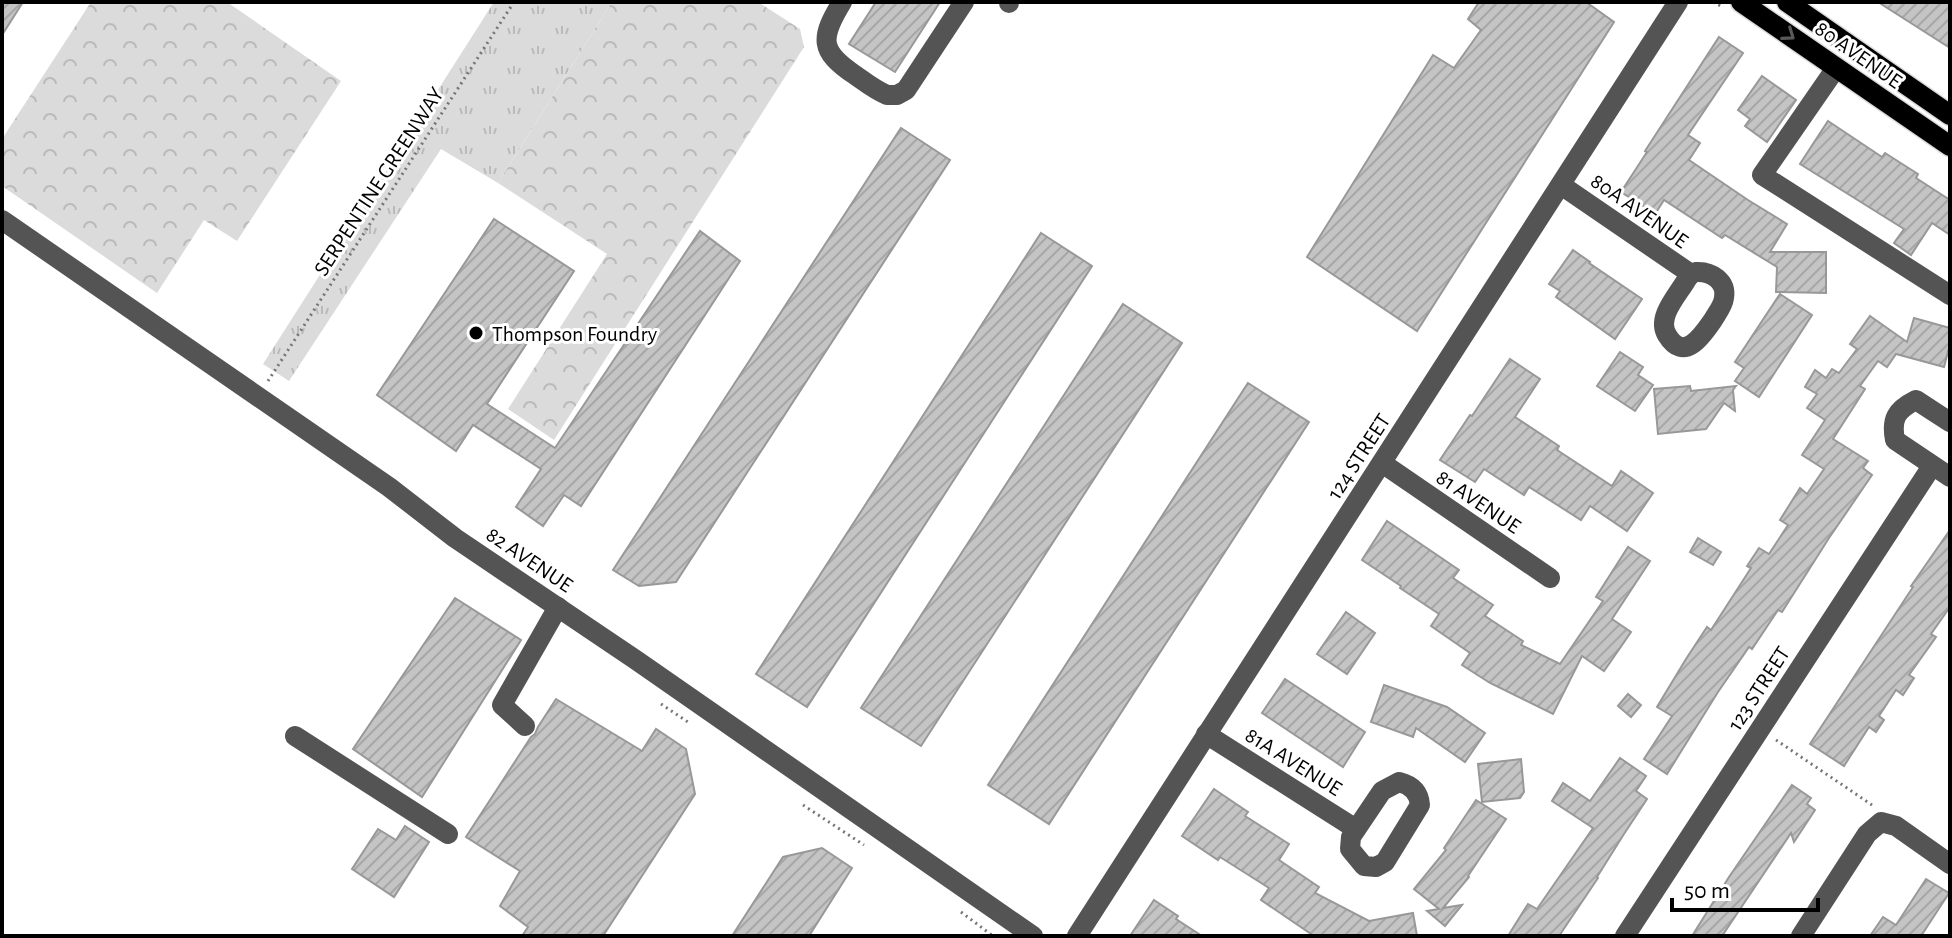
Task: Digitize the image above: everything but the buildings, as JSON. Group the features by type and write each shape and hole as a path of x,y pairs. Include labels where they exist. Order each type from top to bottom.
{"main road":[{"name":"80 AVENUE","path":"1741,2 1950,146"},
{"name":"80 AVENUE","path":"1787,2 1950,117"},
{"path":"1874,93 1895,96 1929,118 1950,117"}],"street":[{"path":"842,2 829,26 828,52 836,63 887,95 897,95 906,90 964,2"},
{"name":"124 STREET","path":"1077,936 1678,2"},
{"path":"1836,68 1762,175 1950,295"},
{"name":"80A AVENUE","path":"1561,185 1691,274"},
{"name":"82 AVENUE","path":"2,220 389,487 455,538 1033,936"},
{"name":"123 STREET","path":"1625,936 1941,471 1895,440 1892,425 1903,407 1916,400 1950,422"},
{"name":"81 AVENUE","path":"1382,463 1550,578"},
{"path":"525,726 502,705 558,607"},
{"name":"81A AVENUE","path":"1206,734 1356,829"},
{"path":"295,736 448,834"},
{"path":"1801,936 1867,834 1881,822 1896,826 1950,864"}],"path":[{"name":"SERPENTINE GREENWAY","path":"270,378 514,2"},
{"path":"1771,737 1876,807"},
{"path":"803,805 874,851"},
{"path":"957,909 993,936"}],"green space":[{"path":"91,2 227,2 341,81 237,241 204,220 157,293 2,186 2,139"},
{"path":"494,2 612,2 498,183 441,149 289,381 263,364"},
{"path":"612,2 758,2 800,29 804,47 554,440 508,409 607,254 498,183"}],"place":[{"name":"Thompson Foundry","path":"476,333"}]}
